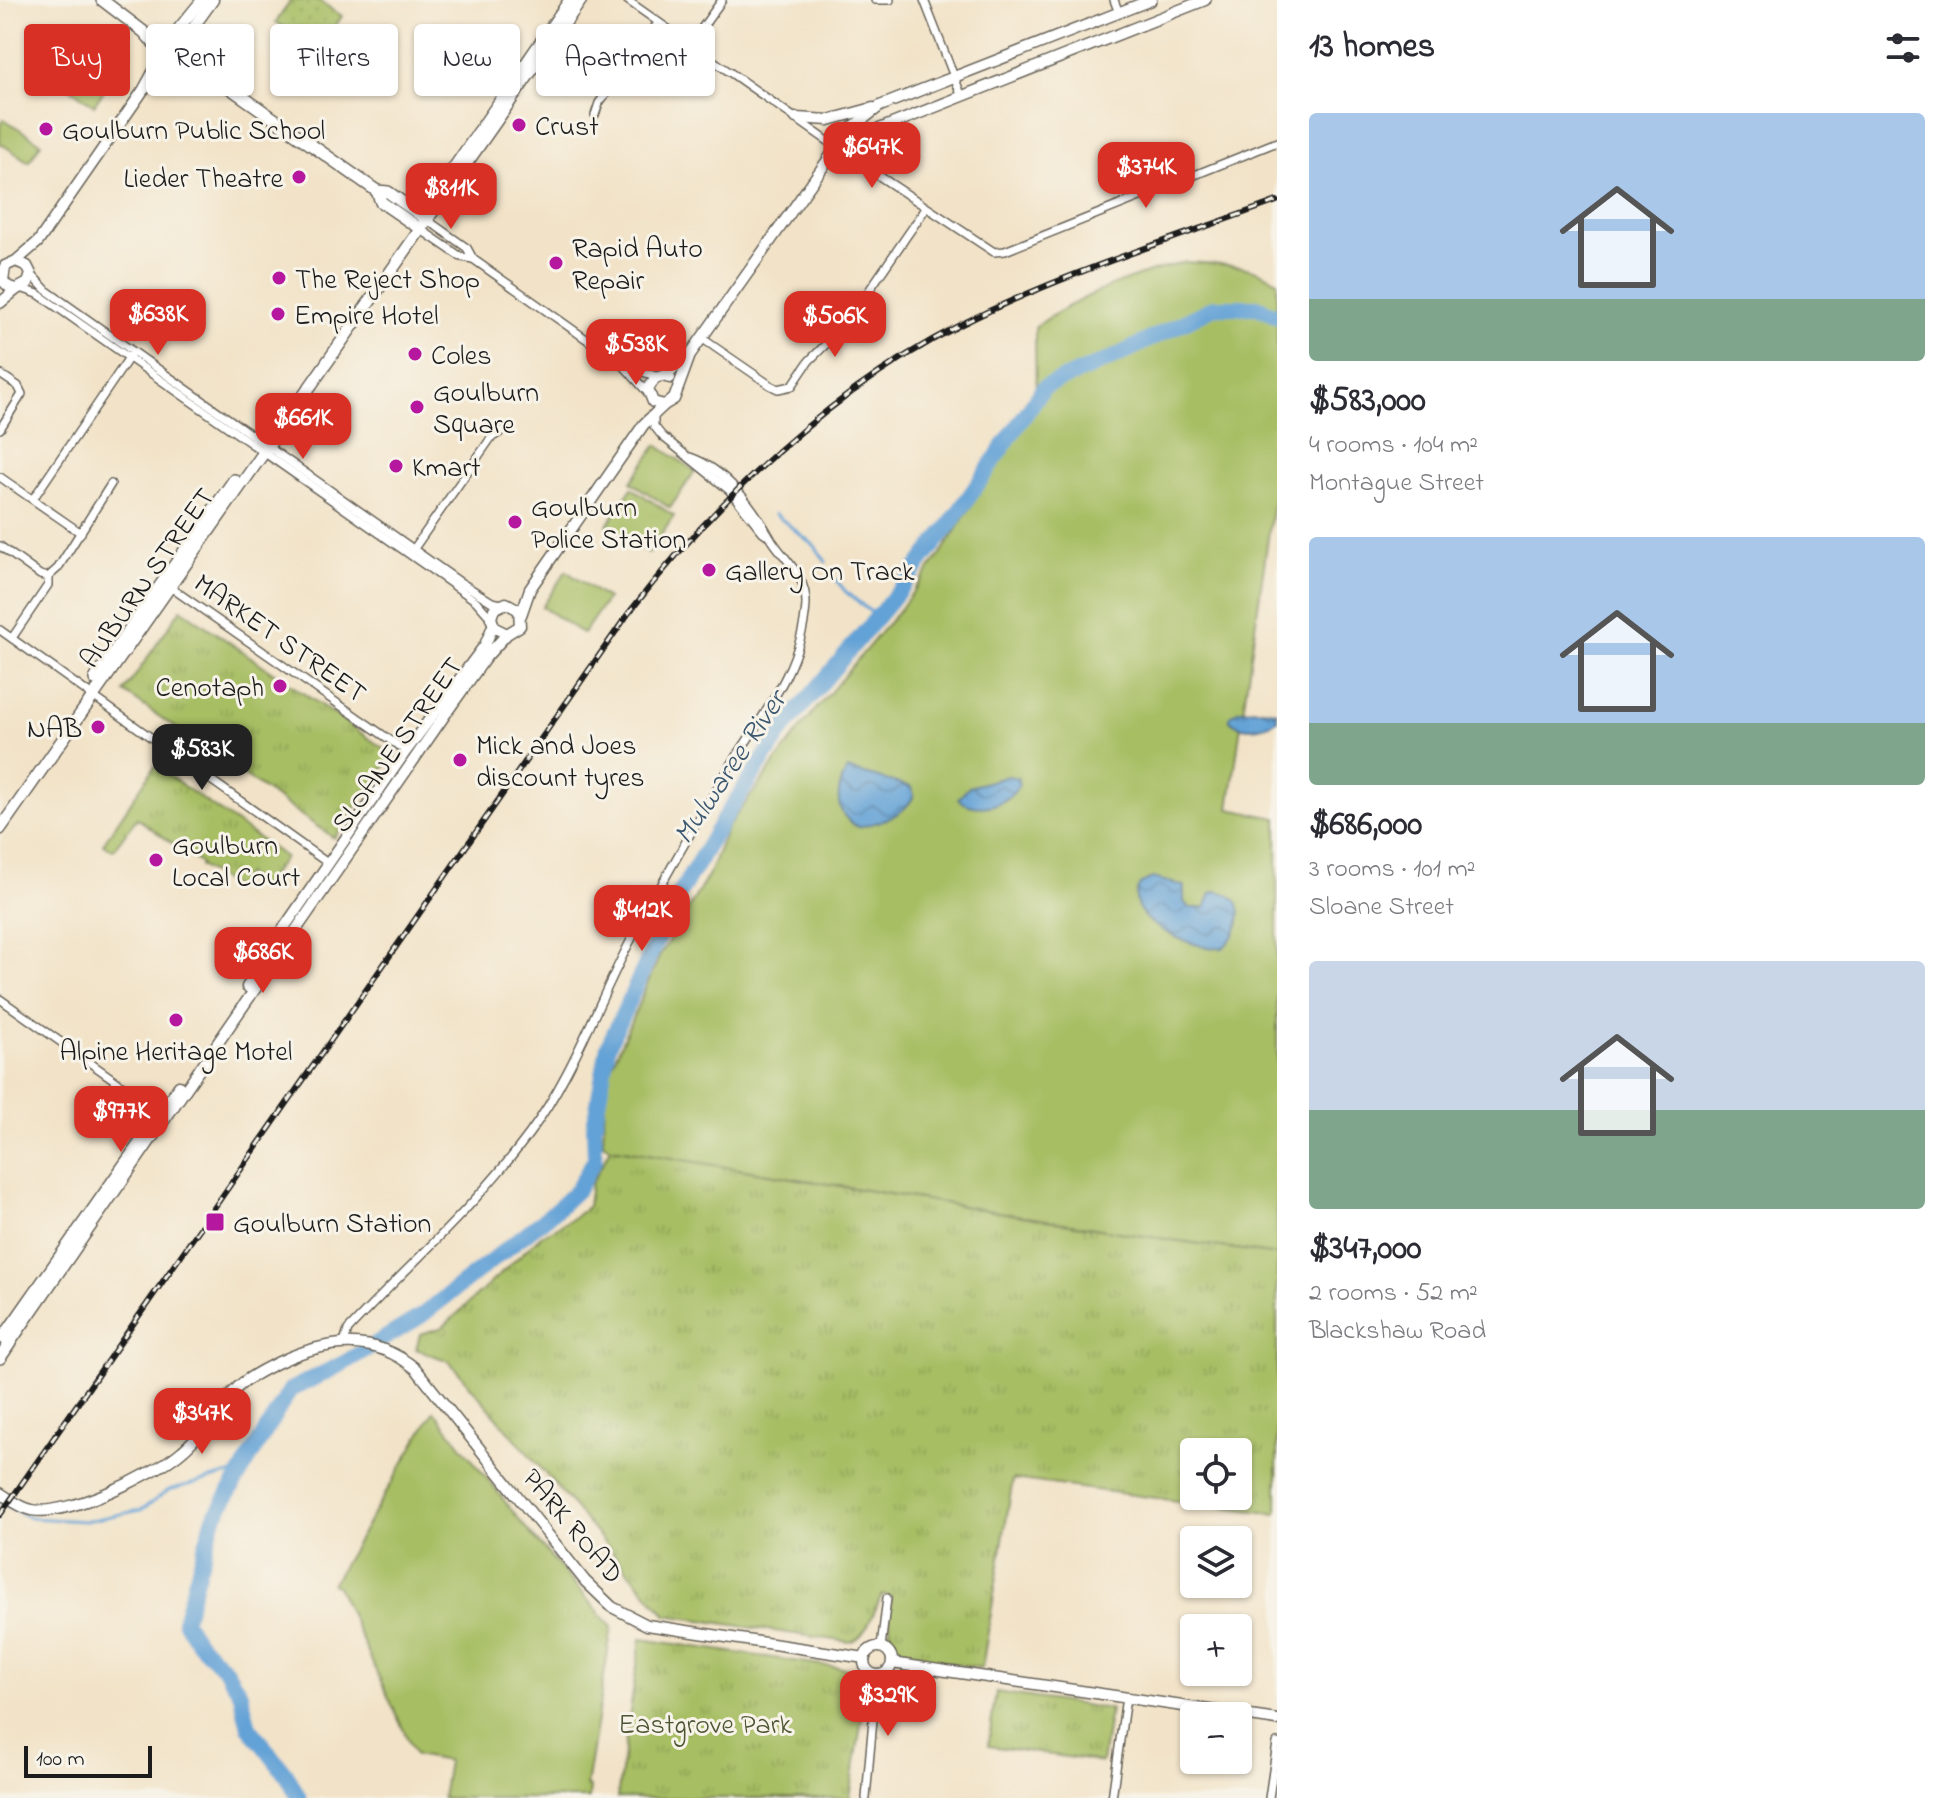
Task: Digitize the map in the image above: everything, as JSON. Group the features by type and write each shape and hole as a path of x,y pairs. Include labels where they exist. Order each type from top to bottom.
{"main road":[{"path":"102,0 146,34"},
{"name":"AUBURN STREET","path":"420,222 570,0"},
{"name":"AUBURN STREET","path":"0,829 148,601 263,446 581,0"},
{"path":"116,10 146,26"},
{"path":"241,96 377,191 381,202 420,222"},
{"name":"AUBURN STREET","path":"0,818 170,587 263,446"},
{"name":"SLOANE STREET","path":"1,1355 3,1339"}],"street":[{"path":"180,24 202,0"},
{"path":"196,24 213,0"},
{"path":"595,115 599,103 658,23 627,0"},
{"path":"705,24 722,0"},
{"path":"875,0 890,0"},
{"path":"924,0 962,97"},
{"path":"1114,0 1119,13"},
{"path":"796,118 829,120 880,106 1151,0"},
{"path":"837,146 1205,0"},
{"path":"715,62 989,250 1005,251 1277,142"},
{"path":"118,344 38,294 9,287 1,278 5,266 38,242 146,86"},
{"path":"644,424 649,385 689,356 849,130 880,106"},
{"path":"703,339 770,385 778,389 792,386 809,361 846,324 926,208"},
{"path":"420,222 467,248 473,259 623,365 649,396 664,405"},
{"path":"0,303 28,283 38,242"},
{"path":"0,257 24,263 46,290 412,552 476,601 500,632 507,634 520,626 530,589 644,424 674,399 689,356"},
{"path":"33,499 133,355"},
{"path":"623,365 672,380 676,387"},
{"path":"0,374 18,386 22,394 0,429"},
{"path":"654,414 654,426 662,436"},
{"path":"412,552 491,438 502,431"},
{"path":"0,1493 26,1509 39,1511 68,1507 100,1495 160,1466 182,1451 236,1389 252,1376 318,1347 344,1343 348,1330 480,1191 536,1123 559,1085 655,896 723,778 785,681 799,645 806,595 795,569 729,490 662,436 653,432 635,438"},
{"path":"0,477 81,533"},
{"path":"0,546 40,575 54,575 111,484"},
{"path":"412,552 492,602 517,608 521,616"},
{"path":"12,638 48,585 48,577"},
{"name":"MARKET STREET","path":"170,587 406,751"},
{"path":"492,622 494,609 530,589"},
{"name":"SLOANE STREET","path":"3,1339 161,1113 406,751 485,645 492,622"},
{"path":"0,630 329,864 336,863 359,831 370,823"},
{"name":"SLOANE STREET","path":"3,1339 486,657 507,634"},
{"path":"406,751 420,744 449,709"},
{"path":"309,911 323,900"},
{"path":"0,999 161,1113"},
{"name":"PARK ROAD","path":"344,1343 387,1352 409,1363 423,1376 585,1581 602,1599 624,1614 661,1629 865,1658"},
{"path":"881,1647 887,1598"},
{"path":"881,1647 889,1652 892,1663 886,1672 877,1675 867,1669 865,1658 870,1650 881,1647"},
{"path":"892,1663 1277,1720"},
{"path":"866,1798 877,1675"},
{"path":"1112,1798 1126,1697"},
{"path":"1269,1798 1277,1743"}],"green space":[{"path":"291,0 318,0 342,16 337,24 276,22"},
{"path":"81,96 100,96 94,105"},
{"path":"4,119 41,143 29,162 0,143 0,126"},
{"path":"1186,262 1245,268 1277,281 1277,475 1229,809 1277,818 1277,1255 1130,1234 611,1148 603,1143 606,1078 660,955 708,876 727,828 806,721 901,608 940,555 1036,405 1035,327 1070,305 1108,287"},
{"path":"657,445 695,471 670,508 631,482"},
{"path":"632,488 674,516 649,553 607,525"},
{"path":"566,571 607,599 583,634 542,607"},
{"path":"181,609 393,755 334,838 124,692"},
{"path":"155,766 285,857 262,887 246,874 235,888 200,866 137,818 113,850 103,844"},
{"path":"611,1148 1130,1234 1277,1255 1277,1514 1247,1510 1252,1510 1252,1438 1180,1438 1180,1501 1013,1479 982,1668 901,1656 890,1636 891,1596 882,1595 865,1630 849,1642 666,1615 449,1361 416,1349 420,1334 443,1327 541,1236 588,1206 591,1184"},
{"path":"434,1411 529,1532 612,1627 586,1786 590,1787 589,1798 442,1798 448,1761 415,1755 337,1586 332,1584"},
{"name":"Eastgrove Park","path":"641,1639 853,1671 861,1681 865,1697 850,1798 617,1798"},
{"path":"996,1692 1110,1709 1102,1762 988,1746"}],"water":[{"path":"1239,710 1276,711 1277,720 1253,728 1230,720 1230,716"},
{"path":"847,769 911,787 914,795 898,813 858,827 844,816 839,802 840,786"},
{"path":"1008,776 1018,778 1019,785 1000,803 983,807 958,799 969,787"},
{"path":"1153,878 1184,886 1184,902 1190,908 1205,908 1211,893 1215,891 1234,899 1239,906 1239,923 1223,948 1183,940 1155,926 1144,916 1136,894 1142,883"}],"waterway":[{"name":"Mulwaree River","path":"299,1798 288,1777 249,1727 241,1695 226,1670 198,1643 184,1621 213,1520 290,1390 344,1363 421,1316 577,1190 595,1159 594,1126 608,1046 674,903 723,820 784,728 898,592 951,523 1044,387 1115,357 1214,307 1257,307 1277,316"},
{"path":"775,514 815,546 826,562"},
{"path":"836,580 877,617"},
{"path":"0,1502 30,1518 86,1521 141,1510 169,1490 241,1471"}],"railway":[{"path":"0,1515 628,614 738,489 821,415 865,382 960,325 1077,274 1277,201"}],"place":[{"name":"Crust","path":"519,125"},
{"name":"Goulburn Public School","path":"46,129"},
{"name":"Lieder Theatre","path":"299,177"},
{"name":"Rapid Auto Repair","path":"556,263"},
{"name":"The Reject Shop","path":"279,278"},
{"name":"Empire Hotel","path":"278,314"},
{"name":"Coles","path":"415,354"},
{"name":"Goulburn Square","path":"417,407"},
{"name":"Kmart","path":"396,466"},
{"name":"Goulburn Police Station","path":"515,522"},
{"name":"Gallery On Track","path":"709,570"},
{"name":"Cenotaph","path":"280,686"},
{"name":"NAB","path":"98,727"},
{"name":"Mick and Joes discount tyres","path":"460,760"},
{"name":"Goulburn Local Court","path":"156,860"},
{"name":"Alpine Heritage Motel","path":"176,1020"},
{"name":"Goulburn Station","path":"215,1222"}]}
